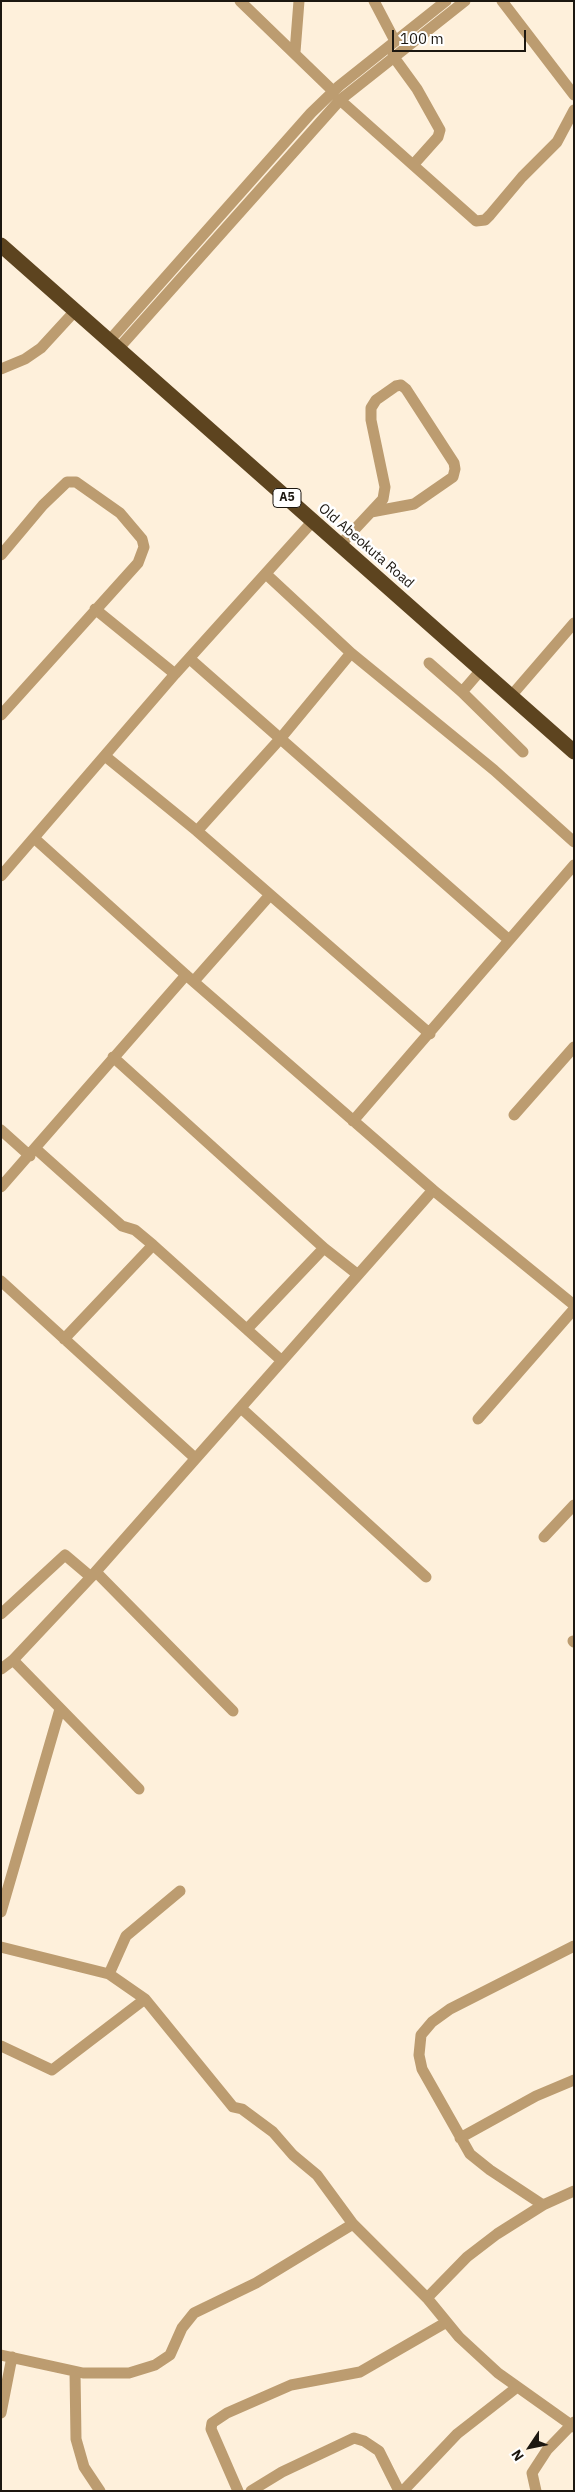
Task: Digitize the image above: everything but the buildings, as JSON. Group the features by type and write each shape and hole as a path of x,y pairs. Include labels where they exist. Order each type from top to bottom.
{"highway":[{"name":"Old Abeokuta Road","path":"1,245 574,752"}],"street":[{"path":"240,1 295,52 337,96 476,221 485,220 558,142 574,110"},
{"path":"295,52 299,1"},
{"path":"374,1 395,41"},
{"path":"337,96 395,41 446,1"},
{"path":"113,345 311,113 393,56 465,1"},
{"path":"502,1 574,94"},
{"path":"393,56 416,89 440,130 438,137 413,165"},
{"path":"1,369 25,360 41,348 75,311"},
{"path":"340,545 383,499 385,487 371,420 371,408 376,400 396,386 401,386 406,389 449,455 455,469 453,477 414,504 371,512"},
{"path":"1,555 67,482 76,482 120,512 142,539 144,547 138,563 1,715"},
{"path":"1,876 175,674 313,521"},
{"path":"266,574 351,653 494,770 574,842"},
{"path":"95,609 175,674"},
{"path":"511,696 574,623"},
{"path":"197,831 280,739 351,653"},
{"path":"190,659 509,940"},
{"path":"428,663 462,692 523,752"},
{"path":"462,692 481,670"},
{"path":"105,756 197,831 430,1034"},
{"path":"34,838 190,978 433,1190 574,1307 478,1419"},
{"path":"353,1120 430,1034 574,865"},
{"path":"1,1187 113,1057 270,895"},
{"path":"514,1115 574,1047"},
{"path":"113,1057 324,1248 357,1274"},
{"path":"1,1130 33,1152 122,1226 135,1230 282,1360"},
{"path":"1,1669 13,1660 93,1574 433,1190"},
{"path":"64,1339 153,1245"},
{"path":"248,1328 324,1248"},
{"path":"1,1281 194,1458"},
{"path":"241,1408 426,1577"},
{"path":"544,1537 574,1505"},
{"path":"3,1607 65,1555 93,1574 232,1711"},
{"path":"13,1660 139,1789"},
{"path":"1,1912 60,1708"},
{"path":"109,1974 126,1936 180,1891"},
{"path":"543,2205 480,2163 470,2154 422,2069 419,2055 421,2035 432,2022 450,2009 574,1946"},
{"path":"1,1947 109,1974 145,1999 233,2107 242,2108 273,2132 293,2155 317,2175 353,2224 427,2298 445,2323 516,2388 573,2424 546,2450 532,2473 536,2491"},
{"path":"1,2046 52,2070 145,1999"},
{"path":"460,2138 536,2096 574,2080"},
{"path":"427,2298 467,2257 497,2234 543,2205 574,2192"},
{"path":"1,2413 7,2356 75,2372 129,2373 155,2365 170,2355 182,2328 194,2312 256,2283 353,2224"},
{"path":"238,2491 211,2429 212,2423 227,2413 292,2385 360,2372 445,2323"},
{"path":"75,2372 76,2440 84,2467 100,2491"},
{"path":"251,2491 282,2472 354,2438 364,2441 379,2451 401,2491 457,2434 516,2388"}]}
